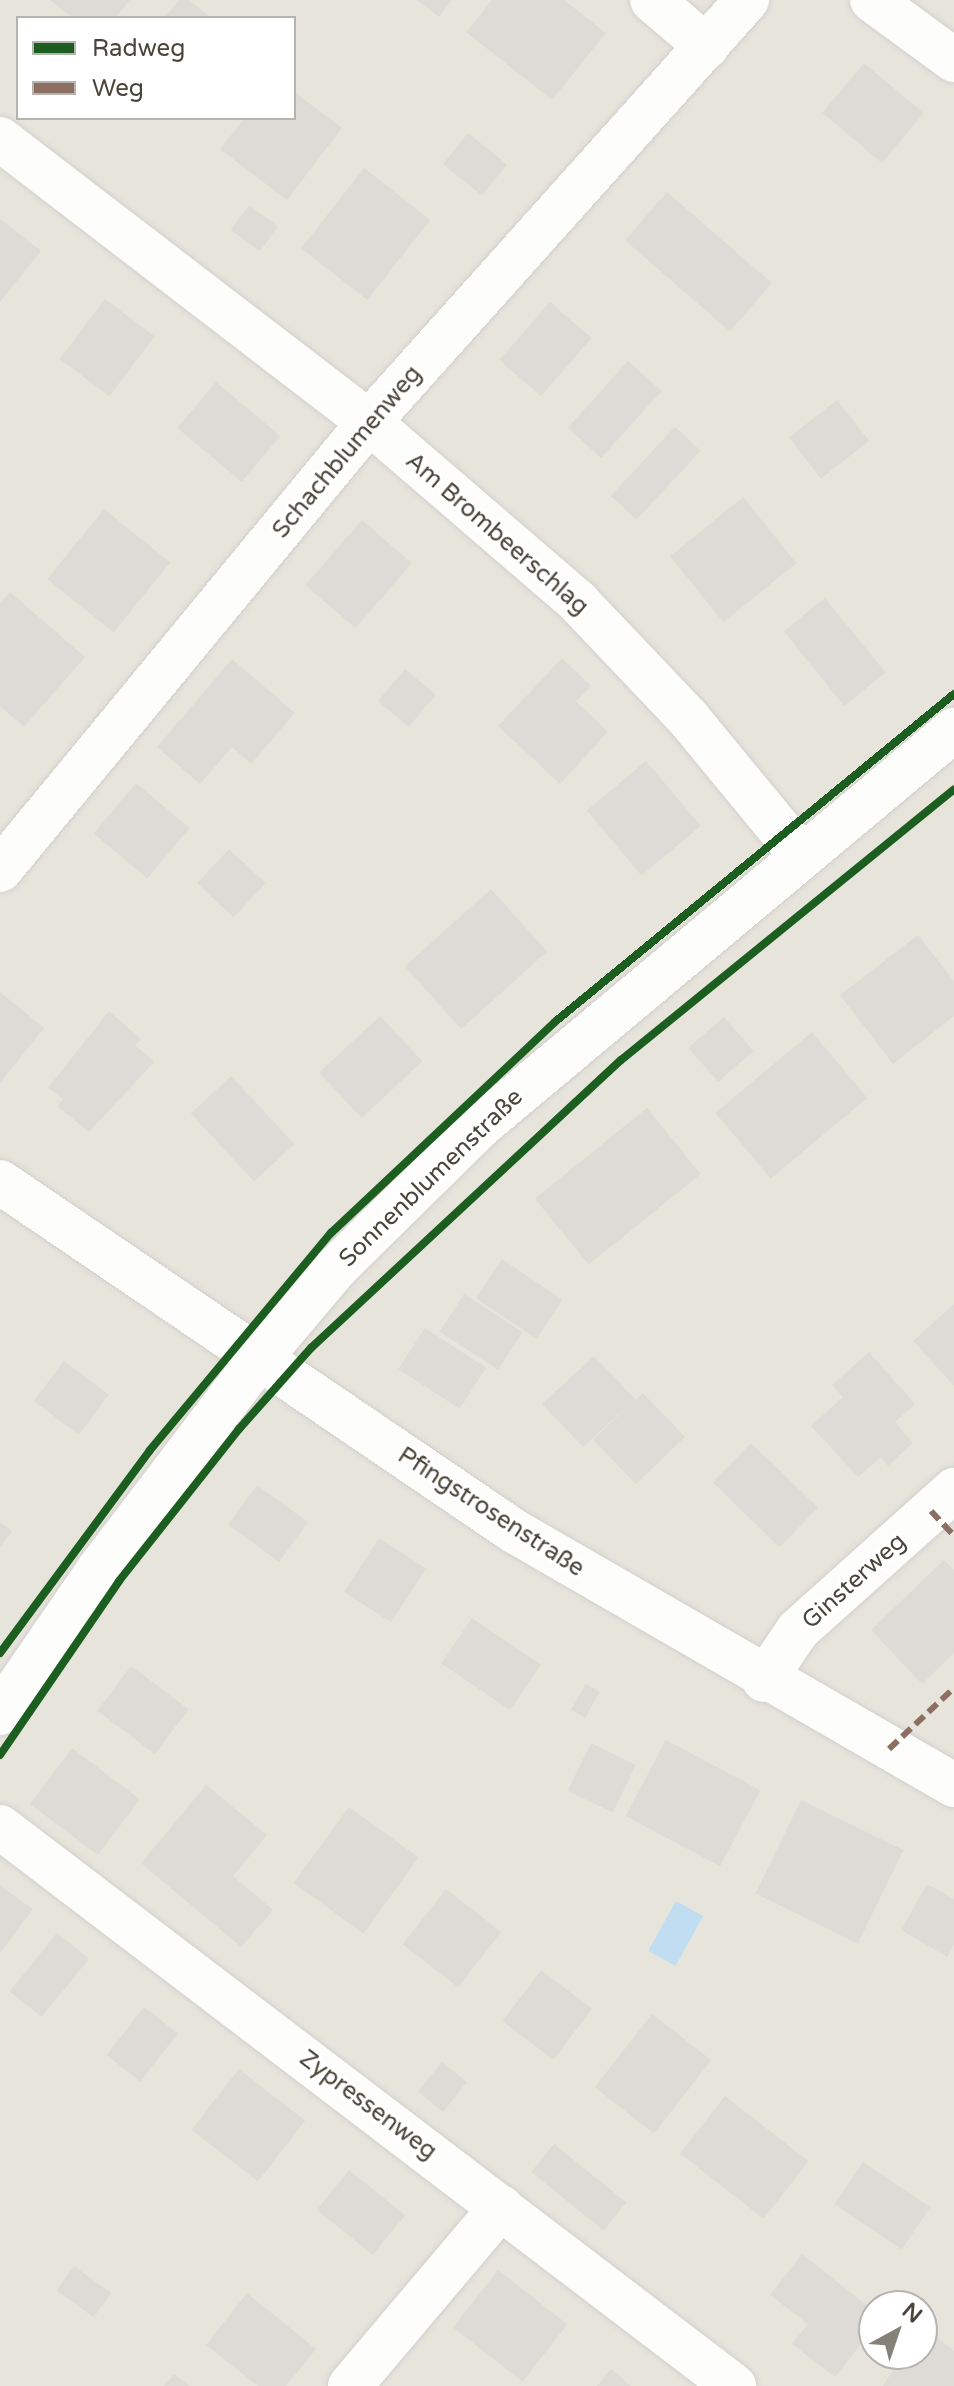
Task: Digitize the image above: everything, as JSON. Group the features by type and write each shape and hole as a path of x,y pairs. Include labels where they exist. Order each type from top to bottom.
{"street":[{"path":"652,0 707,47"},
{"name":"Schachblumenweg","path":"0,870 369,422 747,0"},
{"path":"872,0 954,60"},
{"name":"Am Brombeerschlag","path":"0,139 369,422 578,602 688,718 801,855"},
{"name":"Sonnenblumenstraße","path":"0,1713 99,1569 260,1358 336,1268 480,1126 954,730"},
{"name":"Pfingstrosenstraße","path":"0,1182 514,1531 764,1680 954,1785"},
{"name":"Pfingstrosenstraße","path":"0,1211 44,1214"},
{"name":"Ginsterweg","path":"764,1680 798,1630 954,1490"},
{"name":"Zypressenweg","path":"0,1827 734,2386"},
{"path":"350,2386 501,2207"}],"shaded area":[{"path":"0,0 954,0 954,2386 0,2386"}],"water":[{"path":"676,1901 703,1916 675,1966 648,1951"}],"building":[{"path":"50,0 130,0 118,16 70,16"},
{"path":"179,0 189,0 209,16 166,16"},
{"path":"417,0 452,0 439,17"},
{"path":"492,0 564,0 606,33 552,100 466,32"},
{"path":"864,63 924,113 882,163 822,113"},
{"path":"296,94 342,128 287,200 220,149 243,120 296,120"},
{"path":"468,133 507,164 482,196 443,164"},
{"path":"364,168 430,220 367,300 301,248"},
{"path":"667,192 772,283 730,331 625,240"},
{"path":"249,205 278,226 260,251 231,230"},
{"path":"0,219 41,251 0,302"},
{"path":"105,299 155,336 109,396 60,359"},
{"path":"550,302 592,338 541,396 499,360"},
{"path":"628,361 661,391 601,458 568,428"},
{"path":"216,382 280,436 242,482 177,428"},
{"path":"837,400 869,441 821,479 789,438"},
{"path":"675,427 701,451 636,520 611,496"},
{"path":"743,497 796,563 723,622 670,556"},
{"path":"104,509 170,562 113,632 47,579"},
{"path":"362,520 412,563 355,628 306,585"},
{"path":"10,592 85,657 24,727 0,706 0,604"},
{"path":"825,598 885,673 844,706 784,631"},
{"path":"562,658 591,686 576,701 608,732 560,784 498,726"},
{"path":"232,659 295,713 251,764 232,747 200,784 157,747"},
{"path":"405,669 436,695 409,727 378,701"},
{"path":"646,761 701,826 642,876 587,810"},
{"path":"136,783 190,828 147,879 94,834"},
{"path":"229,849 266,883 234,917 197,883"},
{"path":"491,889 547,951 461,1029 405,967"},
{"path":"918,935 954,981 954,1016 893,1064 840,995"},
{"path":"0,992 44,1028 0,1083"},
{"path":"109,1011 141,1039 135,1045 154,1062 89,1132 57,1106 63,1099 48,1088"},
{"path":"380,1016 422,1061 362,1118 319,1073"},
{"path":"724,1017 754,1051 718,1082 689,1048"},
{"path":"812,1032 867,1098 771,1179 715,1113"},
{"path":"231,1076 294,1144 254,1182 191,1114"},
{"path":"647,1108 700,1174 589,1265 535,1199"},
{"path":"502,1259 563,1300 536,1339 476,1298"},
{"path":"464,1294 523,1332 498,1370 439,1332"},
{"path":"954,1304 954,1386 913,1341"},
{"path":"425,1328 486,1368 460,1409 398,1369"},
{"path":"869,1352 915,1404 895,1422 913,1443 888,1466 881,1457 858,1477 811,1426 843,1397 832,1385"},
{"path":"594,1356 636,1400 643,1393 685,1437 636,1484 593,1440 633,1401 583,1447 542,1404"},
{"path":"64,1361 109,1395 79,1435 34,1401"},
{"path":"751,1443 818,1508 780,1547 713,1483"},
{"path":"257,1485 308,1522 279,1562 228,1525"},
{"path":"0,1522 12,1531 0,1547"},
{"path":"379,1538 426,1568 391,1622 344,1592"},
{"path":"944,1560 954,1570 954,1653 922,1684 871,1630"},
{"path":"472,1618 541,1664 510,1710 441,1664"},
{"path":"131,1666 189,1709 155,1754 97,1711"},
{"path":"586,1684 600,1692 585,1718 571,1710"},
{"path":"666,1740 760,1790 720,1866 626,1816"},
{"path":"591,1743 636,1765 613,1813 568,1791"},
{"path":"72,1748 140,1799 98,1855 30,1804"},
{"path":"206,1785 267,1835 233,1876 273,1910 241,1947 141,1863"},
{"path":"801,1800 903,1850 858,1943 755,1893"},
{"path":"349,1807 419,1858 363,1934 294,1883"},
{"path":"927,1884 954,1899 954,1945 947,1957 901,1930"},
{"path":"0,1886 33,1909 0,1953"},
{"path":"446,1889 501,1932 458,1987 403,1944"},
{"path":"57,1933 89,1959 42,2017 10,1991"},
{"path":"541,1970 592,2009 554,2060 502,2021"},
{"path":"144,2007 178,2033 140,2082 106,2055"},
{"path":"652,2014 711,2060 654,2133 595,2087"},
{"path":"442,2062 467,2082 443,2112 418,2092"},
{"path":"239,2069 305,2121 258,2181 192,2130"},
{"path":"725,2096 809,2161 764,2219 680,2154"},
{"path":"554,2144 626,2203 604,2231 531,2172"},
{"path":"863,2162 930,2207 902,2250 834,2204"},
{"path":"349,2170 405,2215 373,2255 317,2210"},
{"path":"802,2254 858,2298 858,2348 835,2377 792,2344 808,2324 770,2295"},
{"path":"74,2266 111,2293 94,2317 56,2290"},
{"path":"498,2270 567,2324 522,2382 453,2328"},
{"path":"247,2293 316,2349 286,2386 258,2386 206,2345"},
{"path":"938,2338 954,2351 954,2386 883,2386 893,2370 938,2370"},
{"path":"611,2369 631,2386 597,2386"},
{"path":"174,2374 189,2386 164,2386"}],"marked path":[{"path":"931,1511 954,1536"},
{"path":"889,1749 954,1688"}],"cycle path":[{"path":"0,1653 150,1450 331,1233 556,1021 954,694"},
{"path":"0,1755 119,1581 239,1429 311,1348 621,1060 954,789"}]}
